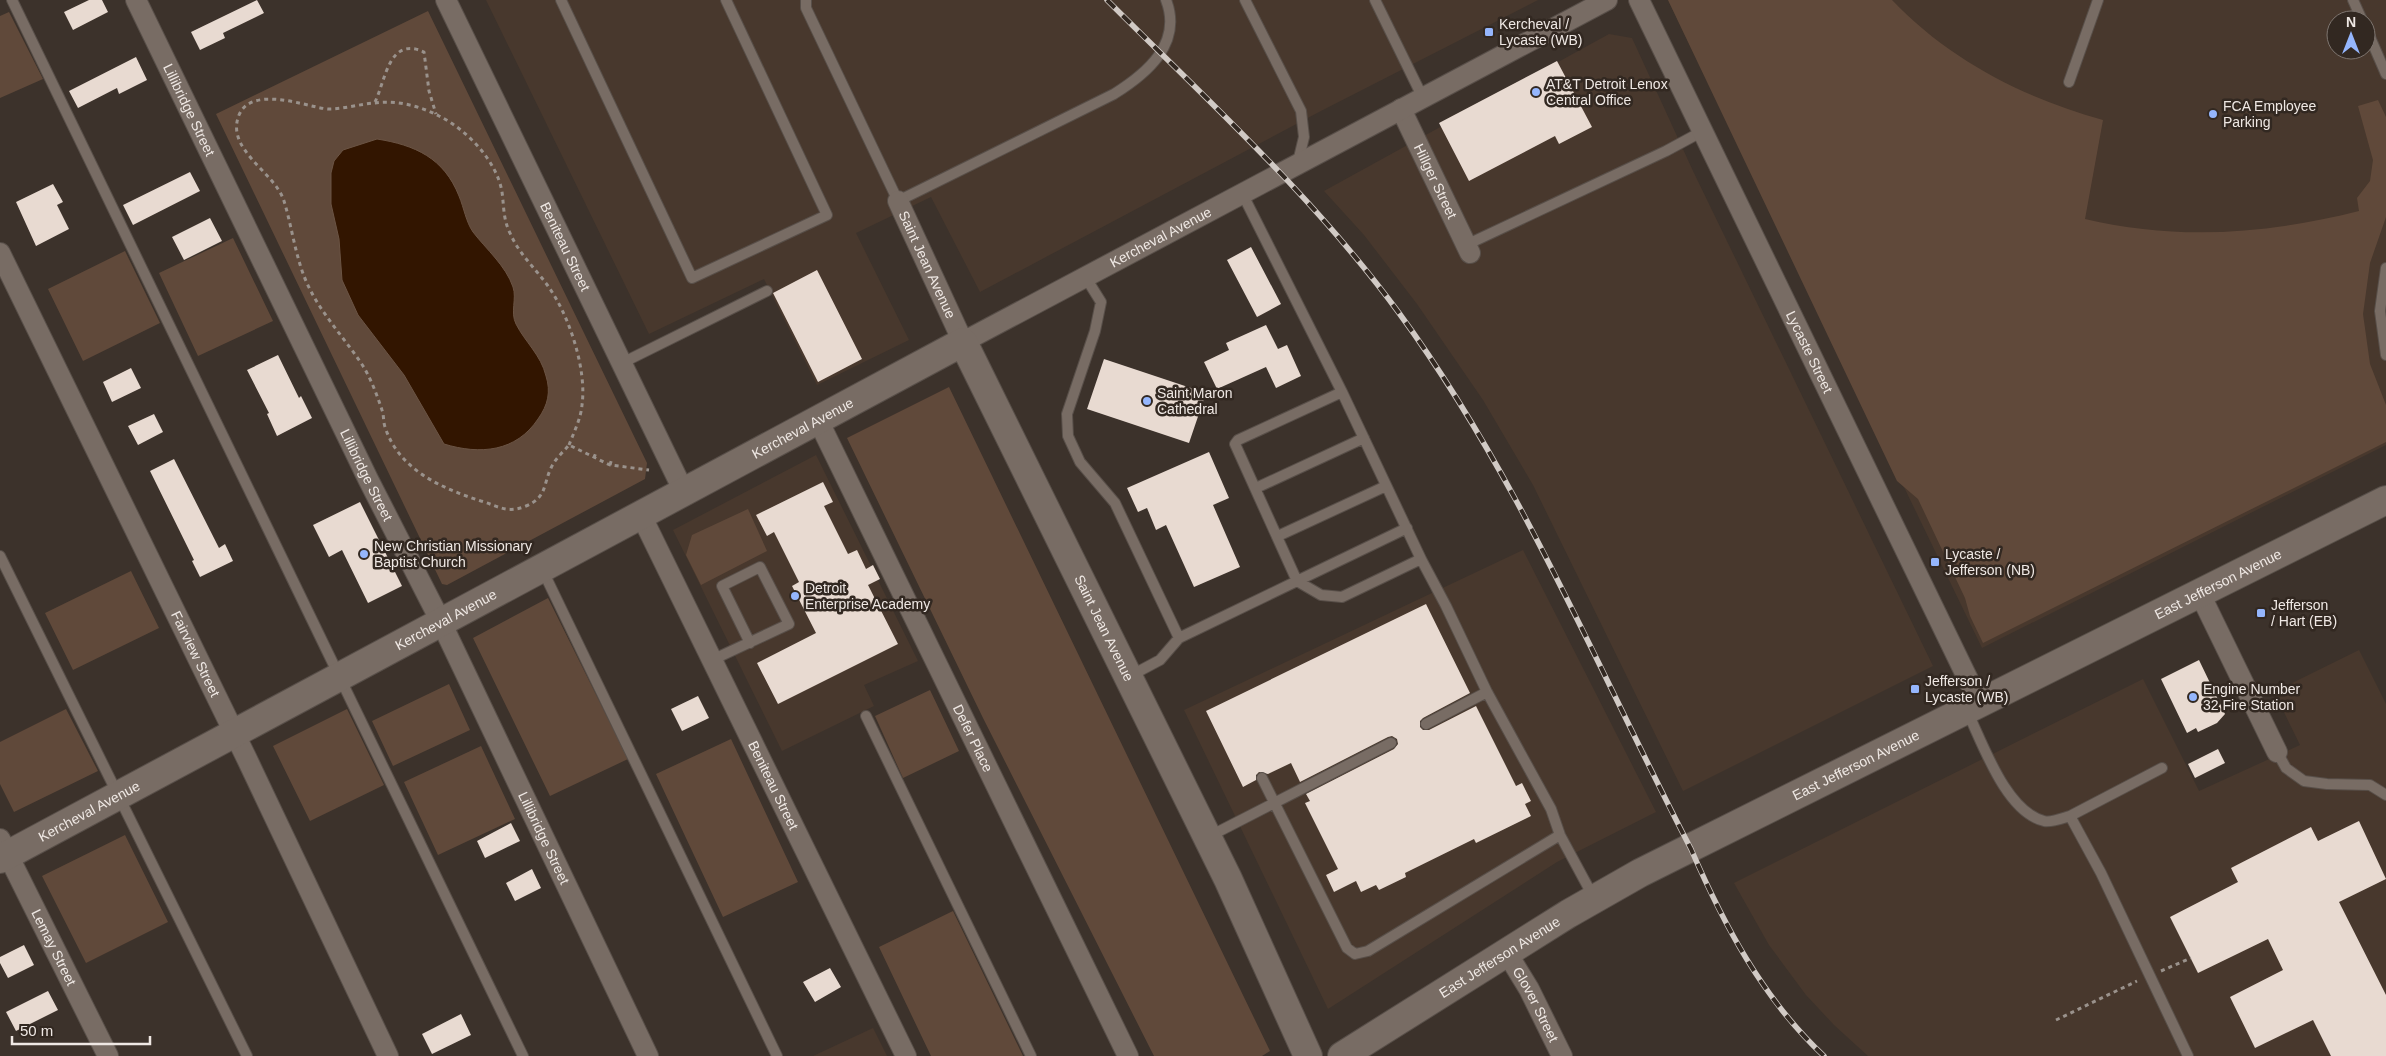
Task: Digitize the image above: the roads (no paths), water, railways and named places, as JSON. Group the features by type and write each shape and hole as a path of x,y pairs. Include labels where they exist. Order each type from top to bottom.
{"street":[{"name":"Lillibridge Street","path":"136,0 364,470 441,622 648,1056"},
{"name":"Beniteau Street","path":"446,0 684,492"},
{"name":"Kercheval Avenue","path":"3,851 118,796 963,342 1607,0"},
{"name":"Lycaste Street","path":"1639,0 1703,131 1973,707"},
{"name":"Hillger Street","path":"1401,109 1468,249"},
{"name":"Saint Jean Avenue","path":"898,201 963,342 1207,837 1308,1056"},
{"name":"Fairview Street","path":"0,252 388,1056"},
{"name":"Defer Place","path":"818,420 1126,1056"},
{"name":"East Jefferson Avenue","path":"1342,1056 1640,873 2386,500"},
{"name":"Beniteau Street","path":"641,515 906,1056"},
{"path":"2200,594 2277,752"},
{"name":"Lemay Street","path":"3,851 108,1056"},
{"name":"Glover Street","path":"1507,953 1530,989 1562,1056"}],"lane":[{"path":"12,0 524,1056"},
{"path":"561,0 692,278 827,215 726,0"},
{"path":"795,0 806,4 898,201 1114,94 1135,81 1155,62 1166,41 1169,19 1166,0"},
{"path":"1245,0 1301,111 1304,137 1296,166"},
{"path":"1375,0 1423,98"},
{"path":"2069,82 2098,0"},
{"path":"2376,51 2386,74"},
{"path":"1468,249 1703,131"},
{"path":"1243,195 1342,392 1421,559 1446,606 1487,692 1551,809 1560,835 1595,899"},
{"path":"2386,268 2380,311 2386,355"},
{"path":"1086,278 1100,302 1095,331 1067,414 1068,436 1080,462 1115,503 1179,638"},
{"path":"622,363 767,291"},
{"path":"1342,392 1238,440 1235,444 1236,450 1256,488 1297,581 1321,595 1342,597 1421,559"},
{"path":"1256,488 1364,438"},
{"path":"1278,536 1386,486"},
{"path":"1129,677 1160,660 1179,638 1407,528"},
{"path":"0,556 247,1056"},
{"path":"712,660 750,643 789,624 760,567 722,586 750,643"},
{"path":"542,568 777,1056"},
{"path":"1426,724 1487,692"},
{"path":"1973,707 2008,795 2028,815 2046,822 2070,816 2162,768"},
{"path":"866,716 1031,1056"},
{"path":"1207,837 1390,743"},
{"path":"2277,752 2286,768 2304,781 2326,784 2370,785 2386,795"},
{"path":"1262,778 1348,948 1355,954 1368,951 1560,835"},
{"path":"2070,816 2101,873 2148,976 2188,1056"}],"railway":[{"path":"1107,0 1259,151 1332,229 1399,313 1442,376 1520,507 1691,849 1717,905 1747,960 1782,1010 1824,1056"}],"place":[{"name":"Kercheval / Lycaste (WB)","path":"1489,32"},
{"name":"AT&T Detroit Lenox Central Office","path":"1536,92"},
{"name":"FCA Employee Parking","path":"2213,114"},
{"name":"Saint Maron Cathedral","path":"1147,401"},
{"name":"New Christian Missionary Baptist Church","path":"364,554"},
{"name":"Lycaste / Jefferson (NB)","path":"1935,562"},
{"name":"Detroit Enterprise Academy","path":"795,596"},
{"name":"Jefferson / Hart (EB)","path":"2261,613"},
{"name":"Jefferson / Lycaste (WB)","path":"1915,689"},
{"name":"Engine Number 32 Fire Station","path":"2193,697"}]}
